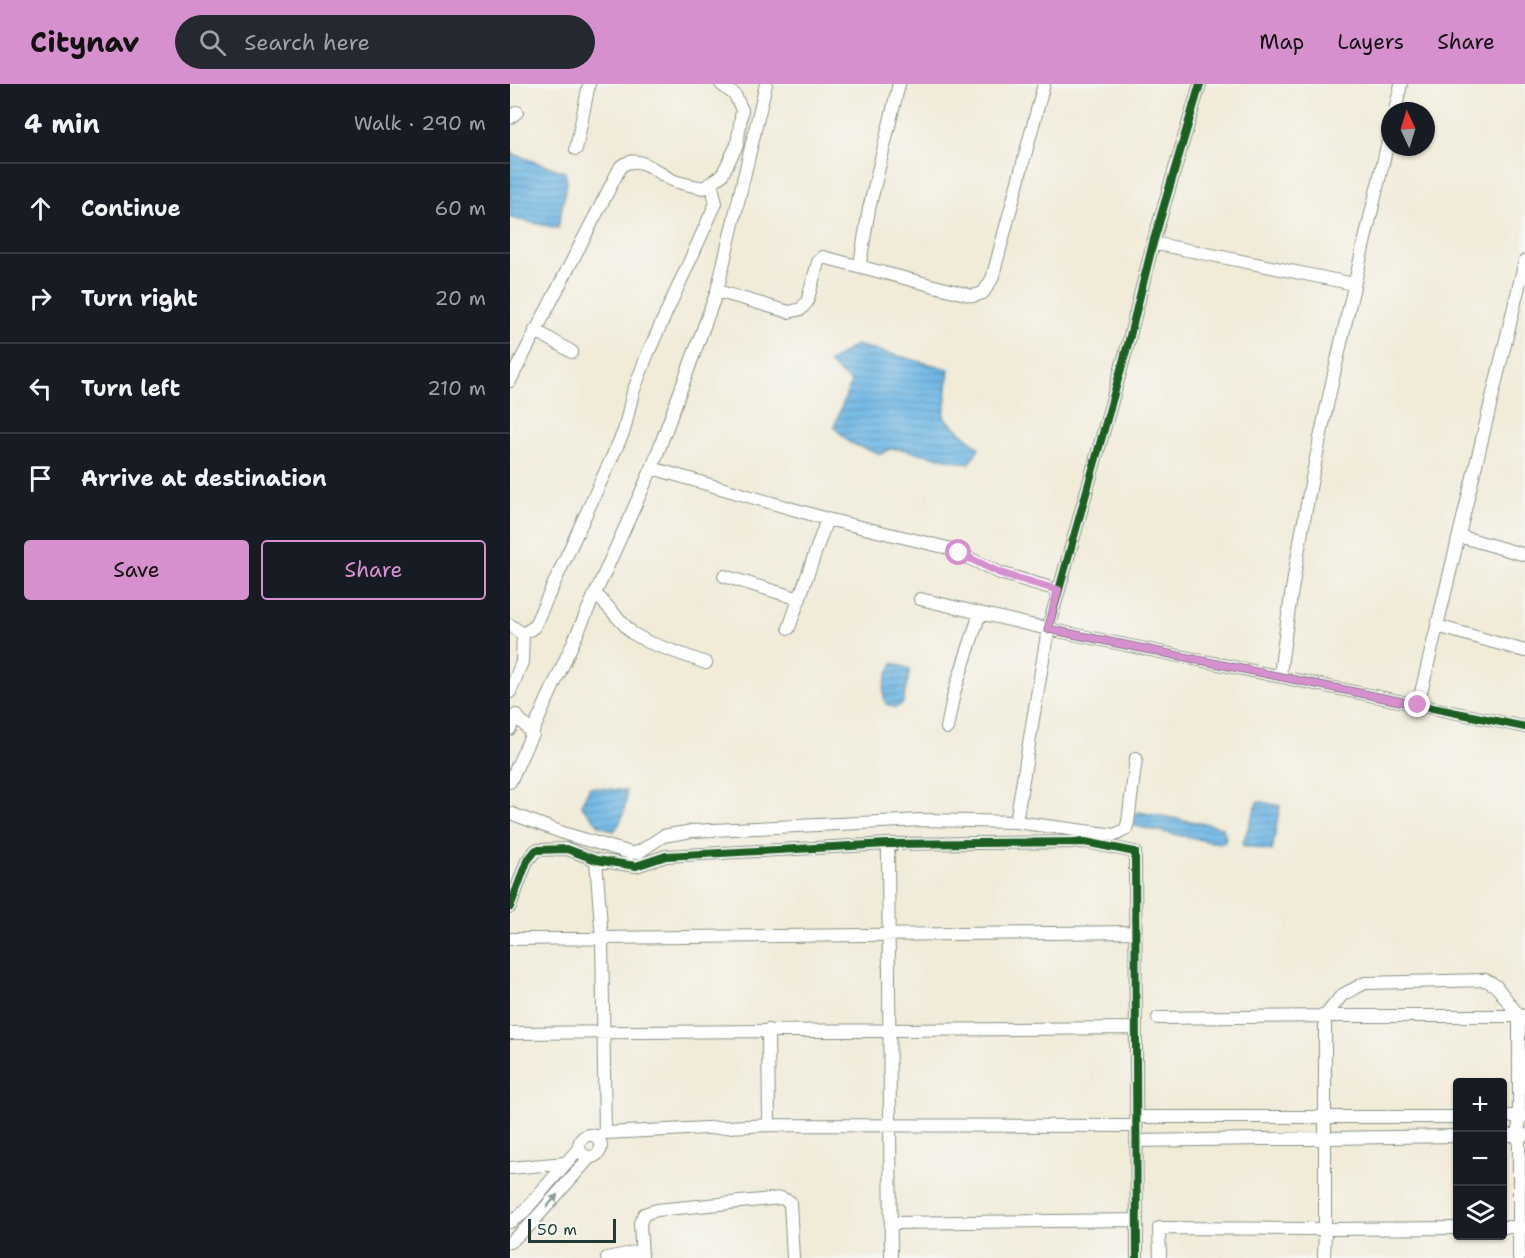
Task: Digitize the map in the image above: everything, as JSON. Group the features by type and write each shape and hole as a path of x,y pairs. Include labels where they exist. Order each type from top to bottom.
{"street":[{"path":"576,150 589,84"},
{"path":"510,381 621,166 628,161 652,166 672,179 704,188 722,175 737,145 742,110 735,95 722,84"},
{"path":"510,782 652,468 717,291 766,84"},
{"path":"860,264 869,209 899,84"},
{"path":"717,291 789,312 801,309 807,302 818,262 823,257 860,264 973,297 983,293 992,279 1044,84"},
{"path":"1016,822 1048,629 1128,344 1153,243 1200,84"},
{"path":"1397,102 1401,84"},
{"path":"1280,675 1286,624 1321,440 1354,284 1385,156"},
{"path":"523,634 534,627 624,431 633,392 648,353 716,203 711,183"},
{"path":"1153,243 1354,284"},
{"path":"1418,705 1525,261"},
{"path":"535,330 572,352"},
{"path":"652,468 827,519 948,548 1000,573 1058,590"},
{"path":"789,628 827,519"},
{"path":"1458,536 1525,555"},
{"path":"724,576 801,599"},
{"path":"596,594 632,633 648,642 706,663"},
{"path":"920,599 1048,629 1525,727"},
{"path":"946,728 954,693 980,613"},
{"path":"510,625 523,634"},
{"path":"1437,626 1525,651"},
{"path":"510,692 522,662 523,634"},
{"path":"513,712 533,735"},
{"path":"510,729 513,712"},
{"path":"510,813 631,854 639,852 663,836 692,831 922,820 1016,822 1115,834 1121,833 1128,822 1136,758"},
{"path":"888,843 891,1258"},
{"path":"510,907 527,861 536,850 567,849 596,860 636,866 666,856 888,843 1085,843 1134,852 1137,1258"},
{"path":"510,1242 530,1225 590,1157 600,1152 602,1147 602,939 596,860"},
{"path":"510,939 1135,932"},
{"path":"1324,1258 1325,1016 1342,995 1365,983 1486,980 1496,986 1522,1016 1522,1227 1519,1258"},
{"path":"1158,1018 1522,1016"},
{"path":"510,1034 1136,1028"},
{"path":"768,1030 769,1125"},
{"path":"1507,1116 1523,1116"},
{"path":"590,1157 581,1153 579,1148 579,1141 584,1136 769,1125 1453,1117"},
{"path":"1136,1141 1453,1136"},
{"path":"510,1222 521,1215 579,1148"},
{"path":"510,1168 565,1163"},
{"path":"607,1258 641,1255 640,1223 644,1214 657,1210 781,1198 790,1202 793,1258"},
{"path":"891,1223 1137,1220"},
{"path":"1160,1258 1159,1228 1325,1230 1453,1228"}],"water":[{"path":"510,153 565,172 567,182 558,228 510,218"},
{"path":"856,345 949,369 944,417 979,448 969,464 901,449 890,449 881,454 850,443 834,427 851,382 828,363"},
{"path":"893,663 910,669 903,703 896,708 886,704 884,699 886,678"},
{"path":"590,787 626,791 624,812 614,831 599,825 581,805"},
{"path":"1258,801 1280,806 1272,851 1242,845"},
{"path":"1138,812 1213,825 1223,828 1226,838 1224,843 1211,842 1135,826 1133,819"}],"cycle path":[{"path":"1200,84 1153,243 1128,344 1048,629 1525,727"},
{"path":"510,907 527,861 536,850 567,849 596,860 636,866 666,856 888,844 1085,842 1135,852 1137,1258"}],"route":[{"path":"959,553 1000,573 1052,591 1058,590 1048,629 1418,705"}]}
